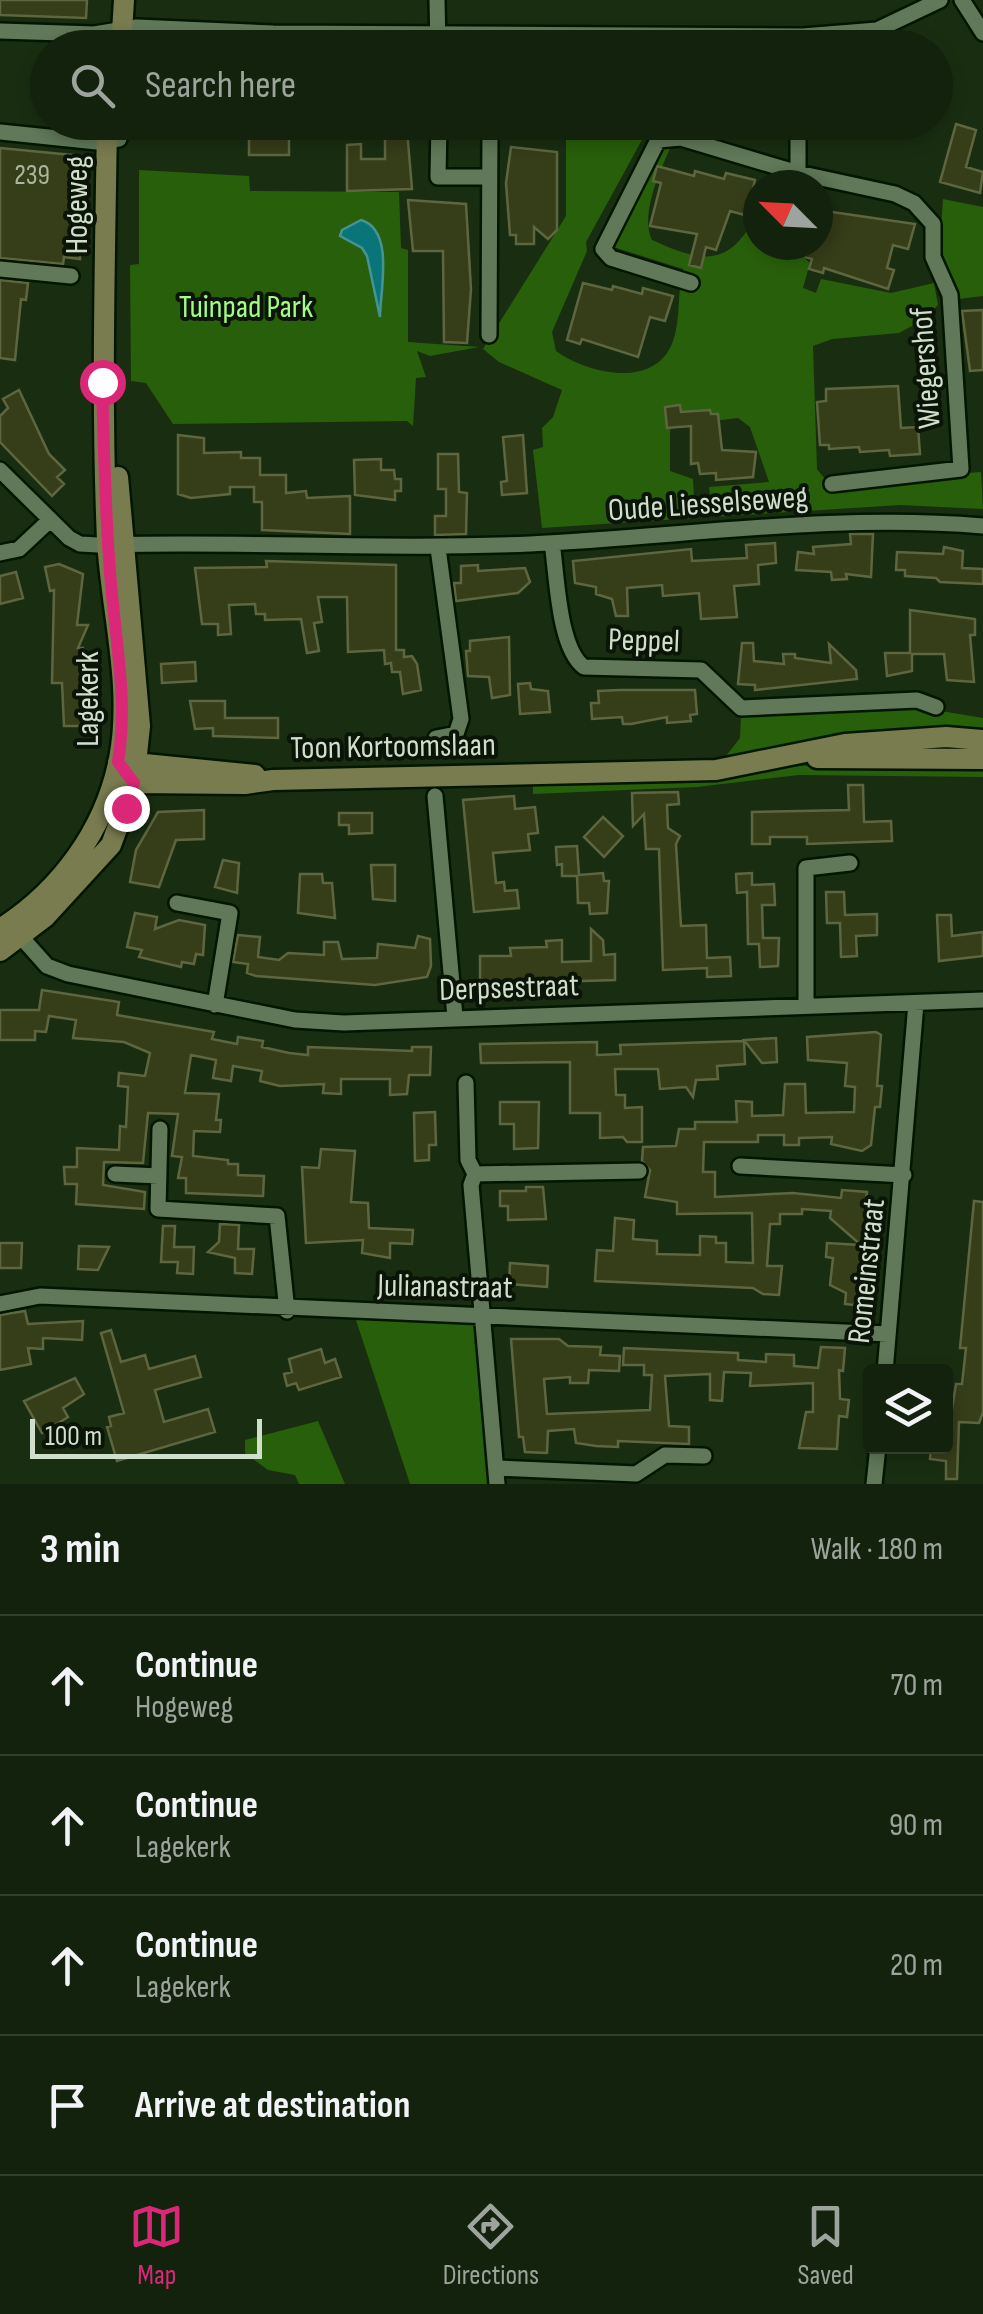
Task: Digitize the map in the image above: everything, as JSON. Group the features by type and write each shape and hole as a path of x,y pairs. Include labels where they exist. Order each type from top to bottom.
{"street":[{"path":"111,0 114,30"},
{"path":"117,30 124,0"},
{"path":"437,0 438,30"},
{"path":"877,30 940,0"},
{"path":"962,0 983,34"},
{"path":"0,31 30,33"},
{"path":"0,132 30,132"},
{"name":"Hogeweg","path":"114,140 120,190 102,382 116,545"},
{"path":"439,140 438,177 488,177"},
{"path":"489,140 489,335"},
{"name":"Wiegershof","path":"658,140 604,249 611,258 691,282"},
{"name":"Wiegershof","path":"688,140 791,170"},
{"path":"798,140 798,170"},
{"name":"Wiegershof","path":"832,484 961,468 950,295 932,257 933,224 914,203 833,181"},
{"path":"0,268 71,276"},
{"name":"Oude Liesselseweg","path":"0,470 80,544 438,548 784,524 983,526"},
{"path":"0,554 19,549 50,520"},
{"name":"Peppel","path":"552,542 567,641 573,659 584,667 701,670 741,708 918,700 936,707"},
{"name":"Lagekerk","path":"0,951 22,938 111,845 130,769 123,734 116,545"},
{"path":"436,738 456,734 461,719 438,548"},
{"name":"Toon Kortoomslaan","path":"130,769 226,785 274,780 716,770 845,744 946,738 983,740"},
{"name":"Toon Kortoomslaan","path":"795,757 983,759"},
{"path":"130,769 235,771 274,780"},
{"name":"Lagekerk","path":"0,929 47,892 75,862 130,769"},
{"path":"435,796 455,1016"},
{"path":"806,1006 806,868 850,863"},
{"path":"177,903 230,913 215,1005"},
{"name":"Derpsestraat","path":"22,938 47,966 68,974 215,1005 344,1024 455,1016 983,1000"},
{"name":"Romeinstraat","path":"886,1364 916,1003"},
{"path":"466,1083 468,1160 475,1174 471,1185 497,1476 636,1479 665,1455 704,1456"},
{"path":"160,1129 158,1209 278,1216 286,1311"},
{"name":"Romeinstraat","path":"740,1166 904,1176"},
{"path":"475,1174 639,1171"},
{"path":"115,1174 159,1176"},
{"name":"Julianastraat","path":"0,1304 40,1296 286,1311 482,1314 888,1334"},
{"path":"874,1484 877,1454"},
{"path":"651,1484 653,1462"}],"green space":[{"path":"566,140 642,140 586,242 587,251 552,332 556,351 603,371 637,372 664,356 675,333 683,269 607,245 663,143 673,142 650,204 652,240 687,253 714,256 743,236 743,260 806,260 810,263 803,288 816,293 821,279 891,293 934,283 938,305 923,320 899,333 832,339 813,346 817,469 828,483 981,472 983,509 900,505 713,517 709,487 769,482 750,427 738,418 672,426 670,471 693,479 695,518 542,528 533,450 543,447 542,428 553,417 562,390 499,362 483,349 566,216"},
{"name":"Tuinpad Park","path":"139,170 249,176 250,191 399,192 401,248 408,250 408,342 479,347 430,356 417,351 426,377 416,378 413,426 407,421 173,424 146,383 131,381 130,265 139,264"},
{"path":"943,199 983,207 983,296 959,299 939,257"},
{"path":"918,702 935,710 983,718 983,736 780,747 726,756 740,738 741,715"},
{"path":"834,764 983,765 983,777 799,775 697,787 533,794 533,782"},
{"path":"355,1317 472,1321 478,1326 493,1484 410,1484"},
{"path":"318,1421 345,1484 299,1484 295,1475 268,1470 245,1453 245,1440"}],"water":[{"path":"361,220 372,226 382,248 380,317 367,256 362,248 340,236 342,230"}],"building":[{"path":"0,0 87,0 86,18 0,15"},
{"path":"956,124 976,130 966,167 983,172 980,193 940,182"},
{"path":"249,140 289,140 289,155 249,155"},
{"path":"385,140 408,140 412,189 347,191 347,145 361,144 361,159 385,159"},
{"path":"511,147 557,152 557,230 548,239 534,227 534,244 516,244 516,235 510,235 506,183"},
{"path":"0,148 82,156 80,259 64,257 63,264 0,258"},
{"path":"657,166 694,176 695,171 724,179 726,173 743,177 743,215 730,211 716,250 706,247 701,268 689,265 697,234 650,226 661,183 653,181"},
{"path":"408,200 466,204 471,289 467,343 444,342 443,251 413,251"},
{"path":"833,212 915,224 908,249 893,245 887,268 894,270 888,289 824,268 823,273 809,269 812,260 833,260"},
{"path":"0,280 28,283 26,300 21,299 15,360 0,358"},
{"path":"583,283 642,294 643,288 673,296 665,321 650,317 638,357 582,339 580,344 567,340"},
{"path":"983,310 983,370 970,371 962,311"},
{"path":"898,386 901,428 918,427 920,454 890,456 889,450 860,452 859,447 829,449 829,445 820,445 817,402 826,401 826,389"},
{"path":"19,390 49,454 65,470 57,477 64,484 52,496 0,442 0,416 8,408 3,399"},
{"path":"680,405 681,412 710,410 711,414 718,414 722,450 756,452 753,477 716,480 716,473 700,474 698,463 691,464 691,426 667,428 665,407"},
{"path":"178,435 204,438 204,453 241,452 241,458 260,458 260,475 286,475 286,493 306,491 307,498 350,496 350,534 262,530 262,502 254,502 254,487 230,487 230,494 191,498 178,494"},
{"path":"523,435 527,493 502,495 501,482 507,481 503,437"},
{"path":"438,454 458,454 459,492 467,493 466,534 435,535 435,516 446,516 446,489 438,489"},
{"path":"381,459 381,470 394,470 395,479 401,479 401,491 395,491 395,500 355,495 354,460"},
{"path":"850,534 873,534 871,577 846,574 847,579 832,580 831,572 796,570 798,552 814,554 813,547 851,544"},
{"path":"775,543 776,563 758,565 759,584 734,586 737,617 701,619 699,593 663,596 662,585 627,588 628,616 616,616 612,599 596,594 596,587 575,583 573,561 691,549 692,561 747,558 746,545"},
{"path":"944,547 963,551 962,568 983,569 983,584 940,582 936,578 905,576 905,570 896,570 897,552 943,554"},
{"path":"266,561 396,565 396,650 404,650 404,657 412,656 417,664 421,690 403,694 400,672 392,672 391,663 385,664 384,650 348,652 347,597 318,597 322,622 314,623 319,651 307,653 301,619 265,620 265,614 256,614 255,604 229,605 231,634 218,635 218,624 202,624 195,568 267,567"},
{"path":"59,564 83,574 77,625 88,625 78,648 83,648 86,666 87,726 64,726 62,683 52,683 54,590 50,591 45,567"},
{"path":"478,565 478,571 525,568 530,582 518,593 456,601 454,583 461,583 461,566"},
{"path":"16,572 23,598 0,604 0,576"},
{"path":"910,610 975,619 975,635 970,635 974,682 947,680 944,654 912,654 912,671 887,676 885,653 910,653"},
{"path":"509,637 510,695 492,698 489,677 468,676 466,651 470,651 470,641"},
{"path":"742,643 753,643 754,661 784,664 783,654 831,663 829,644 856,670 857,679 755,690 755,685 738,684"},
{"path":"195,662 196,681 162,683 161,664"},
{"path":"530,683 531,689 548,691 550,712 520,714 518,684"},
{"path":"695,690 697,714 690,715 691,721 667,723 667,717 631,724 623,724 622,717 592,719 591,703 599,703 598,691"},
{"path":"190,701 225,701 225,718 278,718 278,738 213,736 213,728 195,729"},
{"path":"848,785 863,785 864,822 891,821 892,841 807,844 807,837 770,837 770,844 752,844 752,812 849,810"},
{"path":"678,792 679,804 667,805 668,828 680,836 676,844 681,926 706,925 707,958 730,957 731,976 707,977 707,968 663,970 659,849 646,849 644,814 633,826 632,793"},
{"path":"514,796 515,809 535,807 538,833 528,834 530,850 493,853 496,883 504,882 505,891 517,890 519,908 474,912 463,800"},
{"path":"204,810 204,839 176,840 159,887 130,882 136,850 158,812"},
{"path":"339,813 372,813 372,833 349,834 349,825 339,825"},
{"path":"603,817 623,836 604,857 584,837"},
{"path":"577,846 579,875 603,873 604,881 609,881 607,913 590,914 589,903 578,903 577,876 562,876 562,864 557,865 556,847"},
{"path":"223,860 239,863 237,893 215,887"},
{"path":"371,865 395,865 395,901 373,899"},
{"path":"752,873 752,885 774,884 775,905 762,905 763,938 779,938 778,966 760,967 759,944 748,944 747,892 737,893 736,874"},
{"path":"300,874 322,874 323,883 332,883 335,918 298,913"},
{"path":"826,892 844,892 845,915 877,914 877,935 856,936 857,956 841,957 840,923 827,923"},
{"path":"135,913 157,917 155,929 179,920 205,925 203,955 196,954 194,964 182,962 181,967 139,957 142,950 127,947"},
{"path":"937,915 951,915 952,936 983,932 983,956 939,961"},
{"path":"591,929 603,940 604,955 615,954 615,980 480,984 480,956 511,956 510,948 547,947 546,941 562,940 562,962 591,961"},
{"path":"238,935 260,937 258,957 279,960 288,953 324,955 324,942 338,942 342,959 377,958 378,944 415,948 418,936 430,939 431,966 427,977 375,985 256,976 247,973 248,964 233,962"},
{"path":"42,990 119,1002 117,1015 214,1032 212,1039 237,1044 238,1037 263,1041 262,1047 289,1053 308,1055 308,1047 412,1051 412,1047 431,1047 430,1075 409,1075 407,1094 390,1095 390,1079 341,1079 341,1094 323,1093 324,1084 280,1086 260,1081 262,1071 233,1066 231,1081 213,1078 216,1060 191,1055 185,1093 219,1094 216,1120 221,1120 220,1132 194,1131 193,1156 238,1164 238,1175 264,1176 263,1196 186,1193 186,1178 178,1178 182,1157 172,1156 178,1114 148,1113 143,1163 104,1162 103,1185 145,1192 144,1209 76,1204 77,1184 65,1184 64,1167 77,1167 77,1148 119,1150 120,1126 126,1127 128,1087 118,1086 119,1073 145,1076 150,1053 124,1042 73,1038 76,1020 49,1016 46,1032 35,1031 35,1040 0,1040 0,1010 39,1010"},
{"path":"876,1032 881,1035 877,1086 882,1086 880,1107 875,1107 871,1145 862,1151 831,1144 832,1137 799,1138 799,1145 784,1145 784,1135 758,1135 758,1142 704,1142 703,1172 715,1172 715,1197 793,1193 841,1198 842,1190 867,1192 866,1199 873,1200 863,1306 845,1304 846,1293 830,1285 833,1258 826,1257 827,1243 861,1245 830,1218 831,1211 802,1209 802,1214 780,1214 780,1224 770,1224 767,1266 782,1266 779,1295 763,1294 753,1288 595,1281 597,1250 613,1251 615,1218 634,1220 633,1239 657,1241 657,1254 700,1255 700,1236 716,1237 716,1243 726,1243 726,1262 753,1263 752,1213 677,1214 677,1202 645,1197 650,1170 642,1161 643,1147 676,1146 679,1129 695,1129 695,1122 737,1122 736,1101 752,1102 752,1116 783,1115 785,1084 805,1084 806,1113 854,1112 855,1087 845,1086 847,1063 808,1060 807,1037"},
{"path":"776,1038 777,1062 762,1063 744,1040"},
{"path":"744,1041 745,1064 717,1066 718,1079 696,1080 693,1097 686,1087 660,1089 658,1069 615,1069 616,1095 625,1095 625,1108 642,1107 642,1142 627,1142 623,1137 600,1138 600,1113 570,1113 570,1062 481,1063 480,1044 597,1042 597,1055 621,1054 620,1045"},
{"path":"500,1102 539,1102 538,1148 514,1149 514,1124 500,1124"},
{"path":"435,1112 436,1145 429,1145 429,1160 415,1161 414,1113"},
{"path":"321,1149 355,1151 351,1202 368,1203 369,1228 413,1230 412,1244 390,1243 390,1258 362,1253 363,1240 306,1243 302,1167 319,1168"},
{"path":"526,1187 543,1187 546,1219 508,1220 508,1206 500,1206 500,1191 526,1191"},
{"path":"974,1201 983,1202 983,1412 979,1423 959,1422 957,1479 946,1479 946,1461 930,1459 930,1454 953,1454 953,1403 956,1384 962,1384 966,1348 960,1348"},
{"path":"220,1224 239,1225 238,1249 254,1249 252,1274 235,1273 235,1258 208,1252 219,1242"},
{"path":"163,1226 175,1226 174,1247 194,1247 193,1274 177,1273 178,1262 161,1262"},
{"path":"0,1243 22,1243 21,1268 0,1268"},
{"path":"79,1246 109,1247 98,1270 78,1269"},
{"path":"510,1263 548,1266 547,1287 509,1284"},
{"path":"25,1311 28,1324 83,1321 82,1340 43,1338 43,1349 28,1348 31,1364 0,1370 0,1315"},
{"path":"111,1330 121,1362 145,1355 149,1369 195,1356 201,1377 155,1390 164,1422 208,1409 215,1432 117,1461 107,1427 111,1426 109,1417 124,1413 101,1333"},
{"path":"511,1339 559,1339 568,1346 601,1347 600,1355 620,1356 619,1371 589,1370 588,1383 570,1383 570,1377 544,1379 547,1414 650,1410 652,1375 644,1375 644,1365 623,1365 624,1348 738,1353 738,1360 766,1362 766,1354 794,1355 794,1366 818,1368 821,1347 845,1348 843,1371 839,1370 840,1399 849,1400 847,1417 839,1416 837,1449 799,1448 806,1412 813,1412 813,1383 750,1386 751,1373 724,1372 722,1401 710,1400 710,1374 665,1376 669,1426 689,1427 689,1444 618,1441 618,1447 596,1446 576,1443 574,1429 548,1431 547,1453 525,1452 523,1437 519,1437"},
{"path":"321,1349 325,1363 335,1359 341,1377 299,1390 296,1383 287,1386 284,1374 292,1372 289,1359"},
{"path":"75,1378 84,1394 63,1408 68,1417 42,1433 24,1401"}],"route":[{"path":"102,382 108,545 120,647 123,734 118,762 134,783 126,808"}]}
